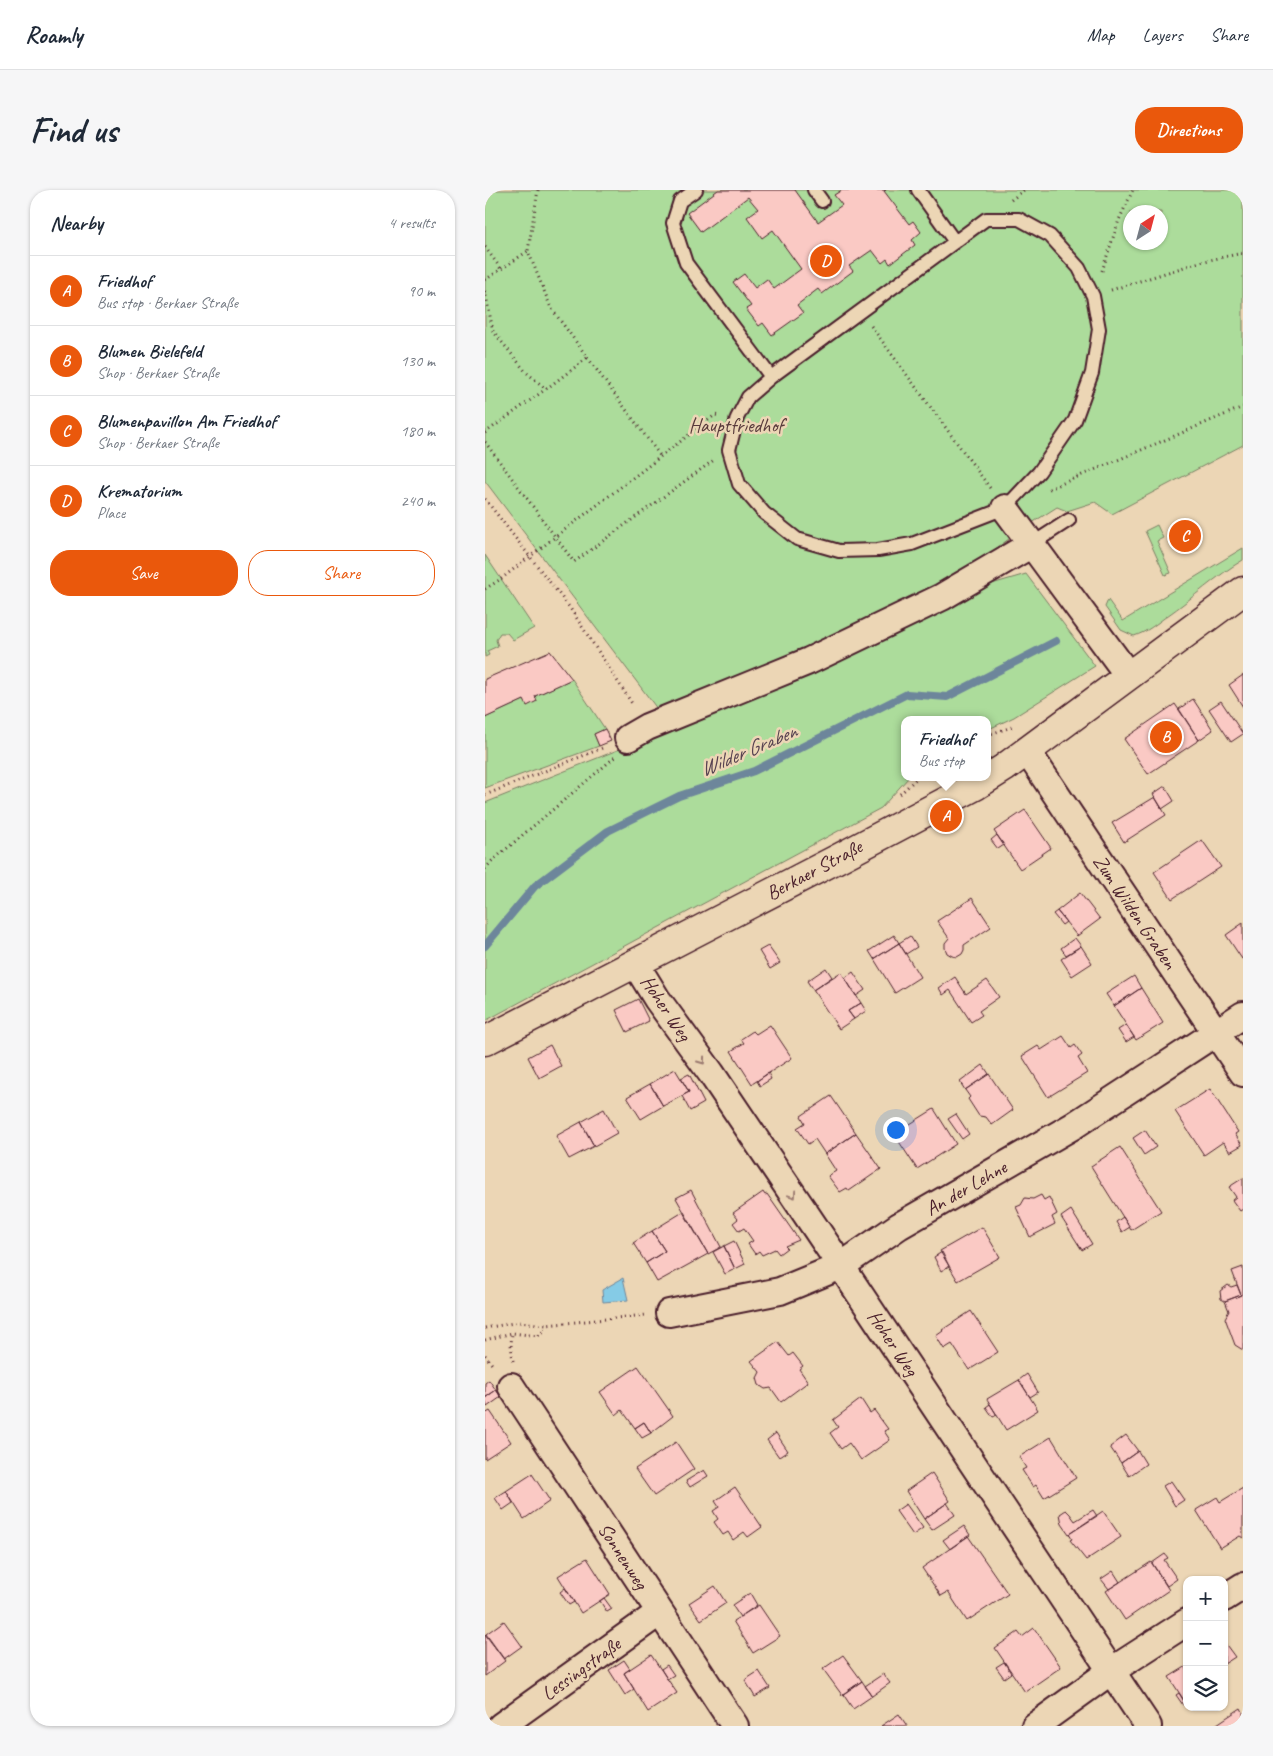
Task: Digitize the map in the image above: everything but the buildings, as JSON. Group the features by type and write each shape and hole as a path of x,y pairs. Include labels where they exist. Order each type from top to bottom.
{"main road":[{"name":"Berkaer Straße","path":"991,776 1004,768 1243,591"},
{"name":"Berkaer Straße","path":"485,1041 982,781"}],"street":[{"path":"1005,508 1032,544 1084,604 1128,675"},
{"path":"638,733 817,656 942,597 1032,544"},
{"name":"Zum Wilden Graben","path":"1027,751 1243,1072"},
{"name":"Hoher Weg","path":"635,963 657,999 711,1073 841,1266 1148,1726"},
{"name":"An der Lehne","path":"669,1313 780,1291 841,1266 899,1226 1073,1126 1243,1016"},
{"name":"Sonnenweg","path":"511,1386 735,1726"},
{"path":"1228,1595 1243,1586"},
{"name":"Lessingstraße","path":"501,1726 660,1612"},
{"path":"1035,1726 1111,1671 1183,1625"}],"lane":[{"path":"696,190 680,201 673,223 685,263 771,378"},
{"path":"814,190 822,201"},
{"path":"918,190 955,242"},
{"path":"986,219 1019,219 1050,236 1079,268 1093,296 1099,329 1092,372 1075,420 1039,472 1005,508 912,544 877,550 839,551 797,539 764,513 739,484 729,450 737,418 748,397 955,242 986,219"},
{"path":"1032,544 1069,520"}],"path":[{"path":"538,190 528,251 551,308 661,457"},
{"path":"1093,296 1119,220 1133,190"},
{"path":"485,247 501,269"},
{"path":"485,280 528,251"},
{"path":"1093,296 1200,262 1243,253"},
{"path":"485,291 493,331 526,372 546,389"},
{"path":"869,324 1005,508"},
{"path":"485,433 587,358"},
{"path":"1041,493 1243,407"},
{"path":"485,589 501,579 715,415 737,418"},
{"path":"485,442 574,562 729,450"},
{"path":"485,498 570,608 638,733"},
{"path":"485,795 638,733"},
{"path":"485,869 492,861 630,745 638,733"},
{"path":"485,1328 519,1322 546,1325 669,1313"},
{"path":"485,1340 512,1332 538,1336 546,1329 546,1325"},
{"path":"512,1332 512,1357"},
{"path":"485,1355 488,1359"}],"green space":[{"name":"Hauptfriedhof","path":"485,190 1243,190 1243,445 1112,514 1095,502 1067,511 1057,507 1021,530 939,591 661,714 485,481"},
{"path":"1157,525 1163,538 1157,541 1171,573 1165,575 1145,531"},
{"path":"1243,548 1243,560 1155,625 1139,634 1134,636 1121,630 1105,607 1108,600 1123,621"},
{"path":"485,555 534,628 513,640 507,633 500,633 496,640 498,646 487,651 489,655 485,657"},
{"path":"1026,574 1095,666 1014,717 991,728 991,716 901,716 901,781 905,781 881,808 485,1021 485,803 630,745 985,586"},
{"path":"572,679 605,729 594,734 599,746 485,788 485,718 524,700 537,701 535,696"}],"water":[{"path":"623,1278 628,1300 603,1302 602,1290"}],"waterway":[{"name":"Wilder Graben","path":"485,946 535,886 608,831 679,796 754,771 907,694 947,697 1056,641"}],"place":[{"name":"Krematorium","path":"826,261"},
{"name":"Blumenpavillon Am Friedhof","path":"1185,536"},
{"name":"Blumen Bielefeld","path":"1166,737"},
{"name":"Friedhof","path":"946,816"}]}
